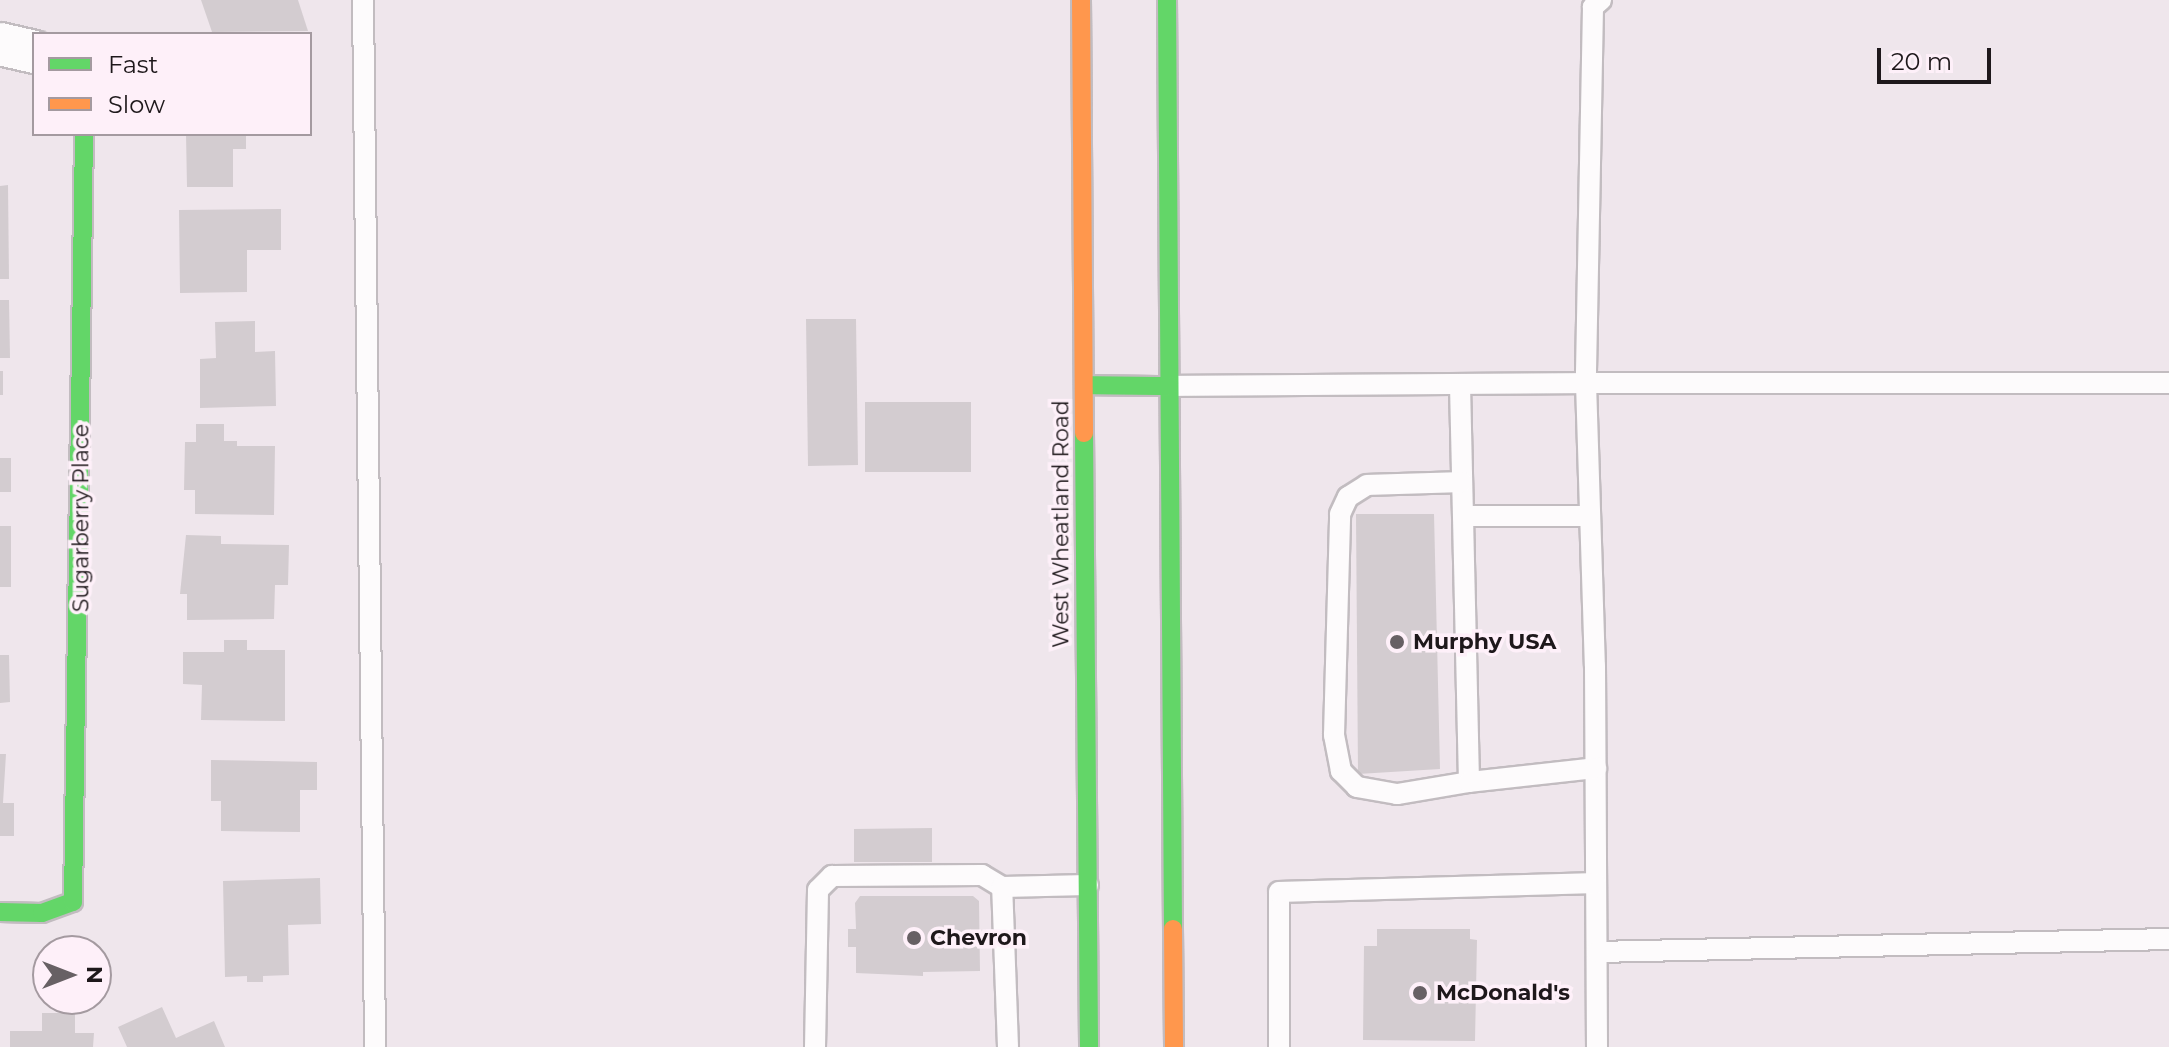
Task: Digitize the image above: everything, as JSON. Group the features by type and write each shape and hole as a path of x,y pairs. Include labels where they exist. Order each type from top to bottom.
{"main road":[{"name":"West Wheatland Road","path":"1081,0 1089,1047"},
{"path":"1167,0 1174,1047"},
{"name":"Sugarberry Place","path":"0,912 42,913 73,902 79,776 84,136"},
{"path":"1084,385 1169,386"}],"street":[{"path":"0,44 32,52"}],"lane":[{"path":"363,0 375,1047"},
{"path":"1597,1047 1596,768 1586,383 1593,7 1601,0"},
{"path":"1169,386 2169,383"},
{"path":"1460,385 1469,782"},
{"path":"1462,482 1367,485 1344,505 1336,531 1334,735 1341,771 1357,787 1397,794 1469,782 1596,768"},
{"path":"1463,516 1590,516"},
{"path":"815,1047 818,890 832,876 982,875 1002,887 1088,885"},
{"path":"1279,1047 1279,892 1596,883"},
{"path":"1002,887 1008,1047"},
{"path":"1597,952 2169,939"}],"building":[{"path":"201,0 298,0 308,31 212,32"},
{"path":"186,136 246,136 246,149 233,149 233,187 187,187"},
{"path":"8,185 9,279 0,279 0,186"},
{"path":"281,209 281,250 247,250 247,292 180,293 179,210"},
{"path":"0,300 9,300 10,358 0,358"},
{"path":"806,319 856,319 858,465 808,466"},
{"path":"255,321 255,352 275,351 276,406 200,408 200,359 216,358 215,322"},
{"path":"0,371 3,371 3,395 0,395"},
{"path":"865,402 971,402 971,472 865,472"},
{"path":"196,424 224,424 224,441 237,441 237,446 275,446 274,515 195,514 195,490 184,490 185,442 196,442"},
{"path":"0,458 11,458 11,492 0,492"},
{"name":"Murphy USA","path":"1356,514 1434,514 1440,769 1358,774"},
{"path":"0,526 11,526 11,587 0,587"},
{"path":"186,535 221,536 221,544 289,545 288,585 275,585 274,619 187,620 187,594 180,594"},
{"path":"224,640 247,640 247,650 285,650 285,721 201,720 202,685 183,684 183,652 224,652"},
{"path":"0,655 9,655 10,702 0,703"},
{"path":"0,754 6,754 3,803 14,803 14,836 0,836"},
{"path":"211,760 317,762 317,790 300,790 300,832 221,831 221,801 211,801"},
{"path":"932,828 932,862 854,862 854,829"},
{"path":"320,878 321,924 288,925 289,975 263,976 263,982 247,982 247,976 225,977 223,881"},
{"name":"Chevron","path":"860,896 973,896 979,901 980,971 923,972 923,976 856,973 856,947 848,947 848,929 856,929 855,903"},
{"name":"McDonald's","path":"1377,929 1470,929 1470,939 1477,940 1475,1041 1363,1040 1364,946 1377,946"},
{"path":"162,1007 176,1038 214,1021 225,1047 127,1047 118,1027"},
{"path":"42,1015 75,1015 75,1033 94,1033 93,1047 10,1047 10,1031 42,1031"}],"traffic: fast":[{"path":"1167,0 1173,929"},
{"path":"0,912 42,913 73,902 84,136"},
{"path":"1084,385 1169,386"},
{"path":"1084,433 1089,1047"}],"traffic: slow":[{"path":"1081,0 1084,433"},
{"path":"1173,929 1174,1047"}],"place":[{"name":"Murphy USA","path":"1397,642"},
{"name":"Chevron","path":"914,938"},
{"name":"McDonald's","path":"1420,993"}]}
